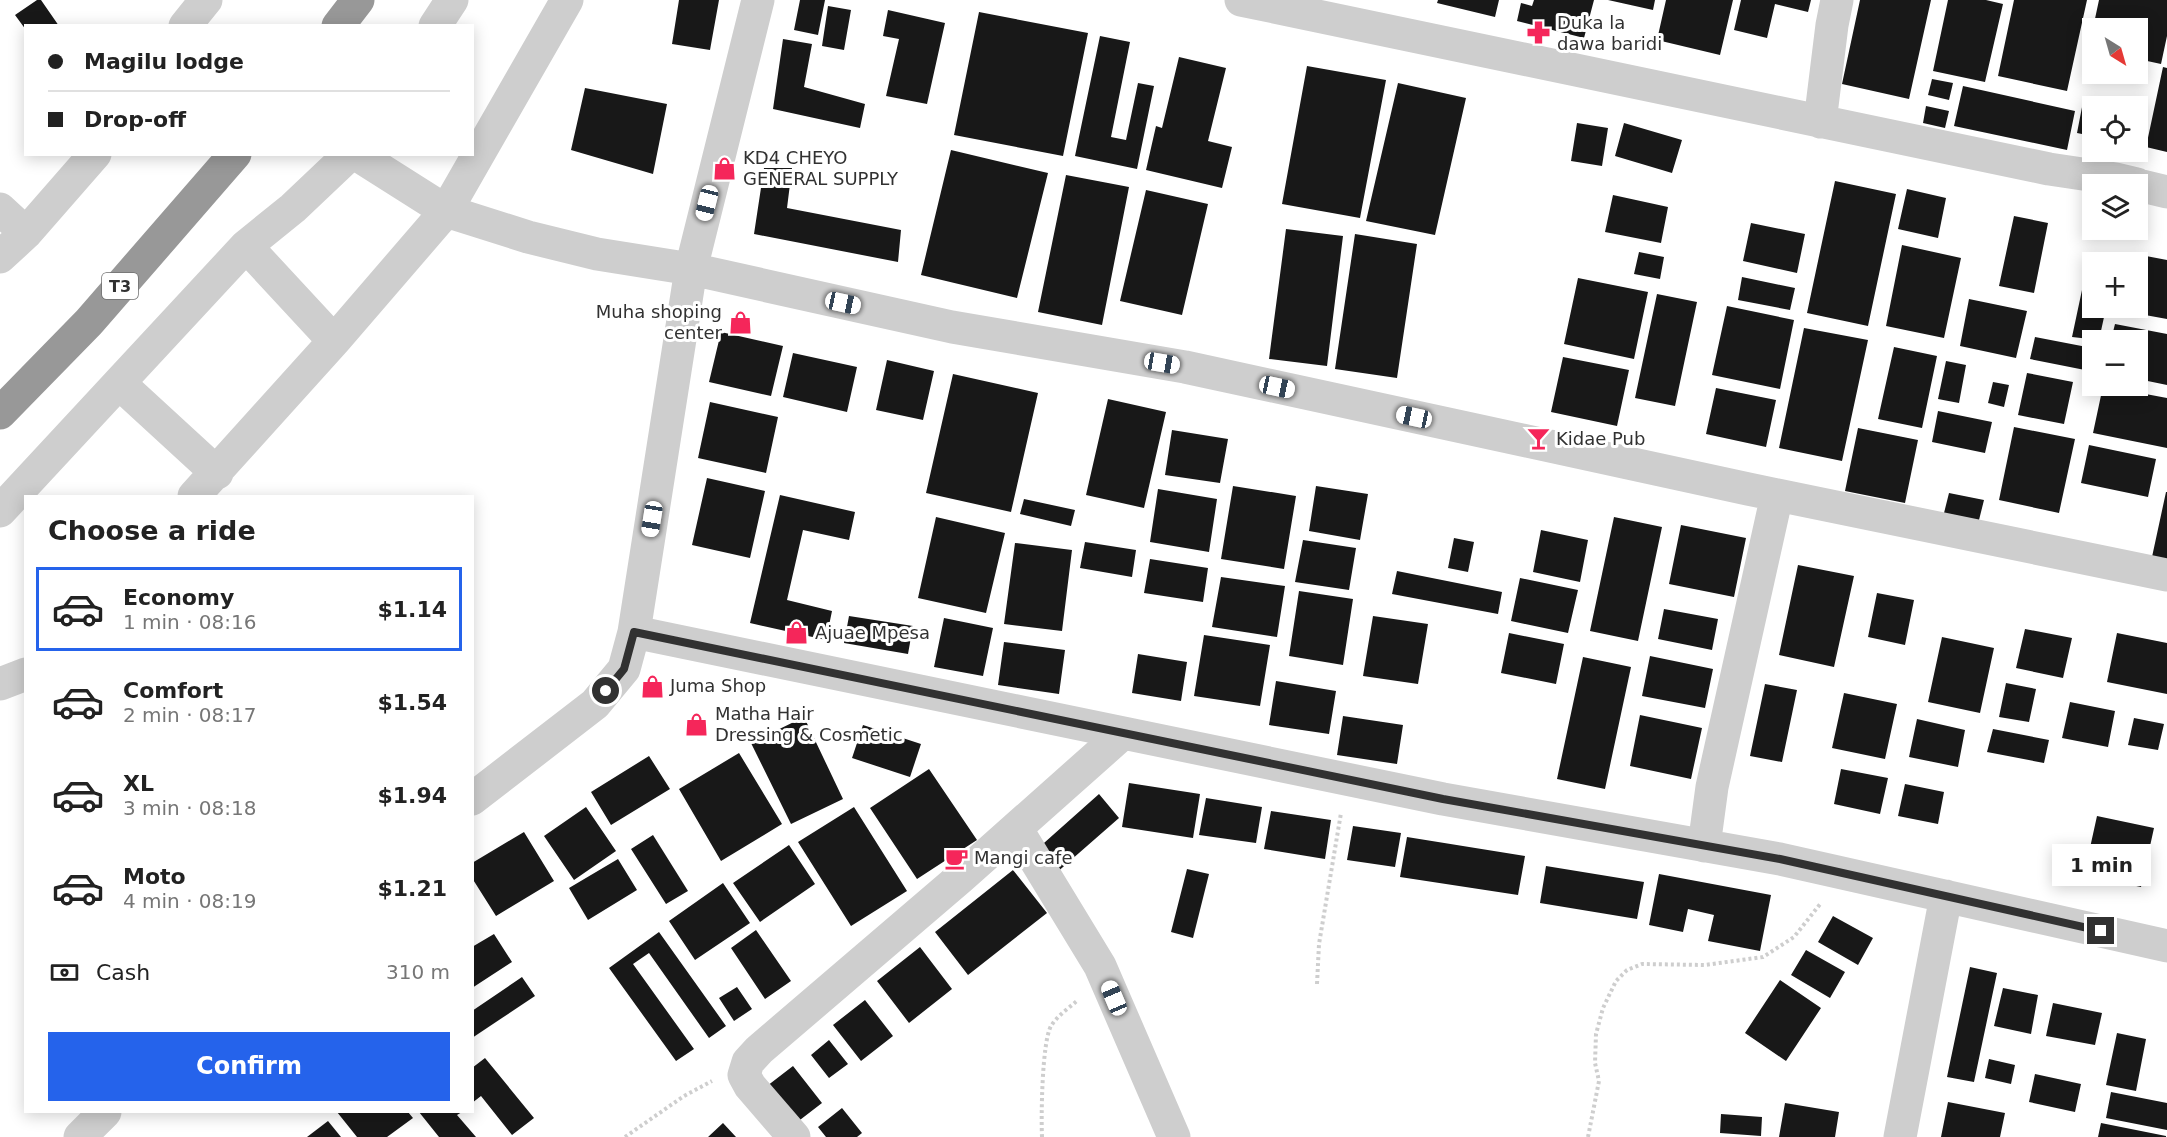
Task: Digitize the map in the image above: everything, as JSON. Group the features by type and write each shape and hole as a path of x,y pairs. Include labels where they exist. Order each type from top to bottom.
{"highway":[{"path":"340,24 358,0"},
{"name":"T3","path":"0,413 89,322 233,156"}],"street":[{"path":"187,24 206,0"},
{"path":"436,24 452,0"},
{"path":"195,495 217,473 447,211 567,0"},
{"path":"474,797 595,704 624,669 634,632 691,269 758,0"},
{"path":"1241,0 1820,122 2082,174"},
{"path":"1820,122 1837,0"},
{"path":"0,257 26,233 93,156"},
{"path":"26,495 119,383 246,246 293,208 348,156"},
{"path":"359,156 447,211 528,237 585,251 691,269 952,327 1185,367 1777,495 2167,575"},
{"path":"2148,188 2167,192"},
{"path":"0,209 26,233"},
{"path":"246,246 334,340"},
{"path":"119,383 217,473"},
{"path":"1704,846 1712,787 1777,495"},
{"path":"10,514 24,497"},
{"path":"634,632 1347,780 1845,873 2167,946"},
{"path":"0,684 24,675"},
{"path":"794,1137 750,1086 744,1075 748,1062 1122,734"},
{"path":"1016,828 1105,978 1174,1137"},
{"path":"1900,1137 1946,896"},
{"path":"80,1137 104,1113"}],"path":[{"path":"1317,984 1319,944 1332,879 1347,780"},
{"path":"1588,1137 1599,1081 1595,1063 1596,1034 1603,1008 1616,981 1627,970 1642,963 1705,965 1763,957 1794,937 1845,873"},
{"path":"1042,1137 1041,1114 1050,1027 1061,1014 1105,978"},
{"path":"625,1137 684,1096 748,1062"}],"building":[{"path":"37,0 41,0 58,24 24,24 24,27 15,15"},
{"path":"679,0 719,0 710,50 672,44"},
{"path":"800,0 825,0 818,35 794,30"},
{"path":"1438,0 1499,0 1495,17 1437,3"},
{"name":"Duka la dawa baridi","path":"1534,0 1594,0 1584,38 1517,21 1521,3 1532,6"},
{"path":"1608,0 1655,0 1653,10"},
{"path":"1666,0 1733,0 1720,55 1657,40"},
{"path":"1741,0 1811,0 1808,12 1775,4 1767,38 1734,30"},
{"path":"1860,0 1931,0 1909,99 1842,84"},
{"path":"1948,0 1986,0 2003,4 1985,82 1933,71"},
{"path":"2014,0 2087,0 2067,91 1998,76"},
{"path":"2099,0 2167,0 2167,36 2161,64 2148,61 2148,18 2095,18"},
{"path":"828,6 851,10 844,50 822,46"},
{"path":"888,10 945,23 927,104 886,96 899,39 883,36"},
{"path":"979,12 1088,33 1063,156 954,135"},
{"path":"1100,36 1130,42 1111,137 1126,140 1138,83 1154,86 1137,169 1075,156"},
{"path":"783,39 812,44 804,87 865,104 860,128 773,109"},
{"path":"1179,57 1226,68 1208,141 1232,147 1222,188 1146,170 1156,126 1162,128"},
{"path":"1307,66 1386,80 1360,218 1282,204"},
{"path":"2163,67 2167,68 2167,152 2148,147 2148,138"},
{"path":"1932,79 1953,83 1949,100 1928,95"},
{"path":"1398,83 1466,98 1435,235 1366,221"},
{"path":"1963,86 2075,111 2067,150 1954,126"},
{"path":"585,88 667,104 653,174 571,150"},
{"path":"1926,106 1949,111 1945,128 1923,123"},
{"path":"2082,107 2082,134 2077,133"},
{"path":"1577,123 1608,128 1602,166 1571,161"},
{"path":"1624,123 1682,140 1672,173 1615,156"},
{"path":"951,150 1048,173 1017,298 921,275"},
{"path":"764,168 792,168 787,208 901,230 898,262 754,234"},
{"path":"1066,175 1129,187 1102,325 1038,312"},
{"path":"1835,181 1896,194 1868,326 1807,313"},
{"path":"1907,189 1946,198 1938,238 1898,229"},
{"path":"1146,190 1208,204 1182,315 1120,301"},
{"path":"1613,195 1668,207 1661,243 1605,232"},
{"path":"2014,216 2048,223 2034,293 1999,286"},
{"path":"1751,223 1805,234 1797,273 1743,261"},
{"path":"1286,229 1343,236 1327,366 1269,359"},
{"path":"1355,234 1417,244 1397,378 1335,369"},
{"path":"1902,245 1961,258 1944,338 1886,326"},
{"path":"1639,252 1664,257 1660,279 1634,274"},
{"path":"2148,256 2167,260 2167,319 2148,316"},
{"path":"1742,277 1795,288 1790,310 1738,300"},
{"path":"1578,278 1648,292 1634,359 1564,344"},
{"path":"2082,290 2082,318 2104,318 2101,330 2082,330 2082,338 2072,337"},
{"path":"1657,294 1697,302 1675,406 1635,398"},
{"path":"1969,299 2027,311 2016,358 1960,346"},
{"path":"1727,306 1794,320 1780,389 1712,375"},
{"path":"2115,324 2146,330 2114,330"},
{"path":"1804,328 1868,340 1842,461 1779,448"},
{"path":"2148,330 2167,334 2167,385 2148,381"},
{"path":"721,332 783,346 771,396 709,382"},
{"path":"2035,337 2082,346 2082,369 2030,359"},
{"path":"1894,347 1937,356 1922,428 1878,419"},
{"path":"793,353 857,367 847,412 783,397"},
{"path":"1563,357 1629,370 1617,426 1551,412"},
{"path":"887,360 934,371 923,420 876,410"},
{"path":"1946,361 1966,365 1959,403 1938,399"},
{"path":"2027,373 2073,382 2064,424 2018,415"},
{"path":"953,374 1038,393 1011,512 926,493"},
{"path":"1993,382 2009,385 2004,407 1988,403"},
{"path":"1716,388 1776,400 1766,447 1706,434"},
{"path":"2148,394 2167,398 2167,448 2093,433 2101,396"},
{"path":"1108,399 1166,412 1144,508 1086,495"},
{"path":"710,402 778,417 766,473 698,458"},
{"path":"1938,411 1992,422 1985,453 1932,442"},
{"path":"2014,427 2075,439 2059,513 1999,500"},
{"path":"1858,428 1918,440 1905,503 1845,491"},
{"path":"1172,430 1228,439 1220,483 1165,475"},
{"path":"2089,445 2156,459 2148,497 2081,483"},
{"path":"707,478 765,491 750,558 692,545"},
{"path":"1233,486 1296,496 1284,569 1221,559"},
{"path":"1316,486 1368,494 1360,540 1309,531"},
{"path":"1158,489 1217,499 1209,552 1150,542"},
{"path":"2167,492 2167,560 2152,557"},
{"path":"1949,493 1984,500 1978,524 1943,517"},
{"path":"780,495 855,512 849,540 803,530 787,600 832,611 826,640 750,623"},
{"path":"1024,499 1075,510 1071,526 1020,514"},
{"path":"936,517 1005,533 986,613 918,598"},
{"path":"1614,517 1662,527 1638,641 1590,631"},
{"path":"1681,525 1746,538 1734,597 1669,584"},
{"path":"1541,530 1588,540 1580,582 1533,572"},
{"path":"1454,538 1474,542 1468,572 1448,568"},
{"path":"1303,540 1356,548 1349,590 1295,582"},
{"path":"1085,542 1136,550 1132,577 1080,568"},
{"path":"1015,543 1072,550 1062,631 1004,624"},
{"path":"1150,559 1208,568 1203,602 1144,593"},
{"path":"1798,565 1854,576 1834,667 1779,655"},
{"path":"1397,571 1502,592 1498,614 1392,594"},
{"path":"1221,577 1285,586 1277,637 1212,627"},
{"path":"1520,578 1578,590 1568,633 1511,621"},
{"path":"1299,591 1353,599 1343,665 1289,656"},
{"path":"1877,593 1914,600 1905,645 1868,637"},
{"path":"1664,609 1718,619 1712,650 1658,639"},
{"path":"849,616 913,626 908,654 844,643"},
{"path":"1373,616 1428,624 1418,684 1363,676"},
{"path":"944,618 993,628 983,676 934,667"},
{"path":"2025,629 2072,638 2063,678 2016,668"},
{"path":"1509,633 1564,644 1556,684 1501,673"},
{"path":"2117,633 2167,643 2167,694 2107,682"},
{"path":"1204,635 1270,645 1260,706 1194,696"},
{"path":"1942,637 1994,648 1980,713 1928,702"},
{"path":"1004,642 1065,650 1059,694 998,685"},
{"path":"1138,654 1187,662 1181,701 1132,693"},
{"path":"1650,656 1713,669 1705,708 1642,696"},
{"path":"1583,657 1631,667 1605,789 1557,779"},
{"path":"1276,681 1336,691 1329,734 1269,725"},
{"path":"2006,683 2036,689 2029,722 1999,717"},
{"path":"1765,684 1797,690 1782,762 1750,756"},
{"path":"1844,693 1897,704 1885,759 1832,748"},
{"path":"2070,702 2115,711 2108,747 2062,738"},
{"path":"1640,715 1702,728 1691,779 1630,766"},
{"path":"1343,716 1403,725 1397,764 1337,755"},
{"path":"804,717 843,799 791,824 751,743"},
{"path":"2134,718 2164,724 2158,750 2128,745"},
{"path":"1917,719 1965,730 1958,767 1909,757"},
{"path":"863,725 921,744 910,777 852,758"},
{"path":"1993,729 2049,740 2044,763 1987,752"},
{"path":"739,753 782,824 721,861 679,789"},
{"path":"649,756 670,789 611,825 591,792"},
{"path":"929,769 977,840 917,879 870,808"},
{"path":"1841,769 1888,778 1880,814 1834,804"},
{"path":"1129,783 1200,794 1193,838 1122,827"},
{"path":"1905,784 1944,792 1938,824 1898,816"},
{"path":"1099,794 1119,818 1055,874 1035,851"},
{"path":"1206,798 1262,807 1256,843 1199,835"},
{"path":"586,807 616,851 574,880 544,836"},
{"path":"854,807 907,891 851,926 798,842"},
{"path":"1271,811 1331,820 1325,859 1264,849"},
{"path":"2097,816 2154,828 2141,887 2084,875"},
{"path":"1353,826 1401,833 1395,867 1347,860"},
{"path":"524,832 554,881 496,916 474,881 474,862"},
{"path":"653,835 688,891 666,904 631,849"},
{"path":"1407,837 1525,856 1518,895 1400,877"},
{"path":"789,845 815,884 760,922 733,883"},
{"path":"618,859 637,890 588,920 569,888"},
{"path":"1546,866 1644,882 1637,919 1540,903"},
{"path":"1187,869 1209,874 1193,938 1171,932"},
{"path":"1013,870 1047,913 968,975 935,932"},
{"path":"1659,874 1771,895 1760,951 1708,941 1714,915 1688,909 1683,932 1649,925"},
{"path":"723,883 750,923 695,960 669,921"},
{"path":"1833,916 1873,938 1858,965 1818,942"},
{"path":"756,930 791,981 765,999 731,948"},
{"path":"659,932 726,1026 709,1038 649,953 633,964 694,1049 676,1061 609,968"},
{"path":"494,934 512,962 474,987 474,946"},
{"path":"920,947 952,989 909,1023 877,981"},
{"path":"1806,950 1845,972 1830,998 1791,975"},
{"path":"1970,967 1997,973 1974,1082 1947,1077"},
{"path":"522,977 535,996 474,1037 474,1010"},
{"path":"1780,980 1821,1008 1786,1061 1745,1033"},
{"path":"737,987 752,1009 734,1021 719,998"},
{"path":"2003,988 2038,995 2031,1034 1994,1026"},
{"path":"865,1000 893,1036 861,1061 833,1025"},
{"path":"2053,1003 2102,1013 2095,1045 2046,1036"},
{"path":"2117,1033 2146,1039 2136,1091 2106,1085"},
{"path":"829,1040 848,1064 829,1078 811,1055"},
{"path":"485,1058 534,1118 512,1135 481,1096 474,1101 474,1066"},
{"path":"1989,1059 2015,1065 2011,1084 1985,1078"},
{"path":"793,1066 822,1103 796,1123 767,1086"},
{"path":"2035,1074 2081,1084 2075,1112 2029,1102"},
{"path":"2111,1092 2167,1103 2167,1130 2106,1118"},
{"path":"1948,1102 2005,1113 2000,1137 1941,1137"},
{"path":"1785,1103 1839,1112 1835,1137 1779,1137"},
{"path":"842,1108 862,1133 857,1137 826,1137 818,1127"},
{"path":"338,1113 409,1113 413,1118 387,1137 357,1137"},
{"path":"420,1113 460,1113 457,1115 476,1137 439,1137"},
{"path":"1721,1114 1762,1117 1761,1136 1720,1133"},
{"path":"328,1121 341,1137 307,1137"},
{"path":"723,1123 736,1137 708,1137"},
{"path":"2101,1123 2166,1136 2166,1137 2098,1137"}],"place":[{"name":"Duka la dawa baridi","path":"1539,33"},
{"name":"KD4 CHEYO GENERAL SUPPLY","path":"725,168"},
{"name":"Muha shoping center","path":"740,322"},
{"name":"Kidae Pub","path":"1538,439"},
{"name":"Ajuae Mpesa","path":"797,633"},
{"name":"Juma Shop","path":"652,686"},
{"name":"Matha Hair Dressing & Cosmetic","path":"697,724"},
{"name":"Mangi cafe","path":"956,858"}],"route":[{"path":"606,691 624,669 634,632 1443,799 1780,859 2101,931"}]}
